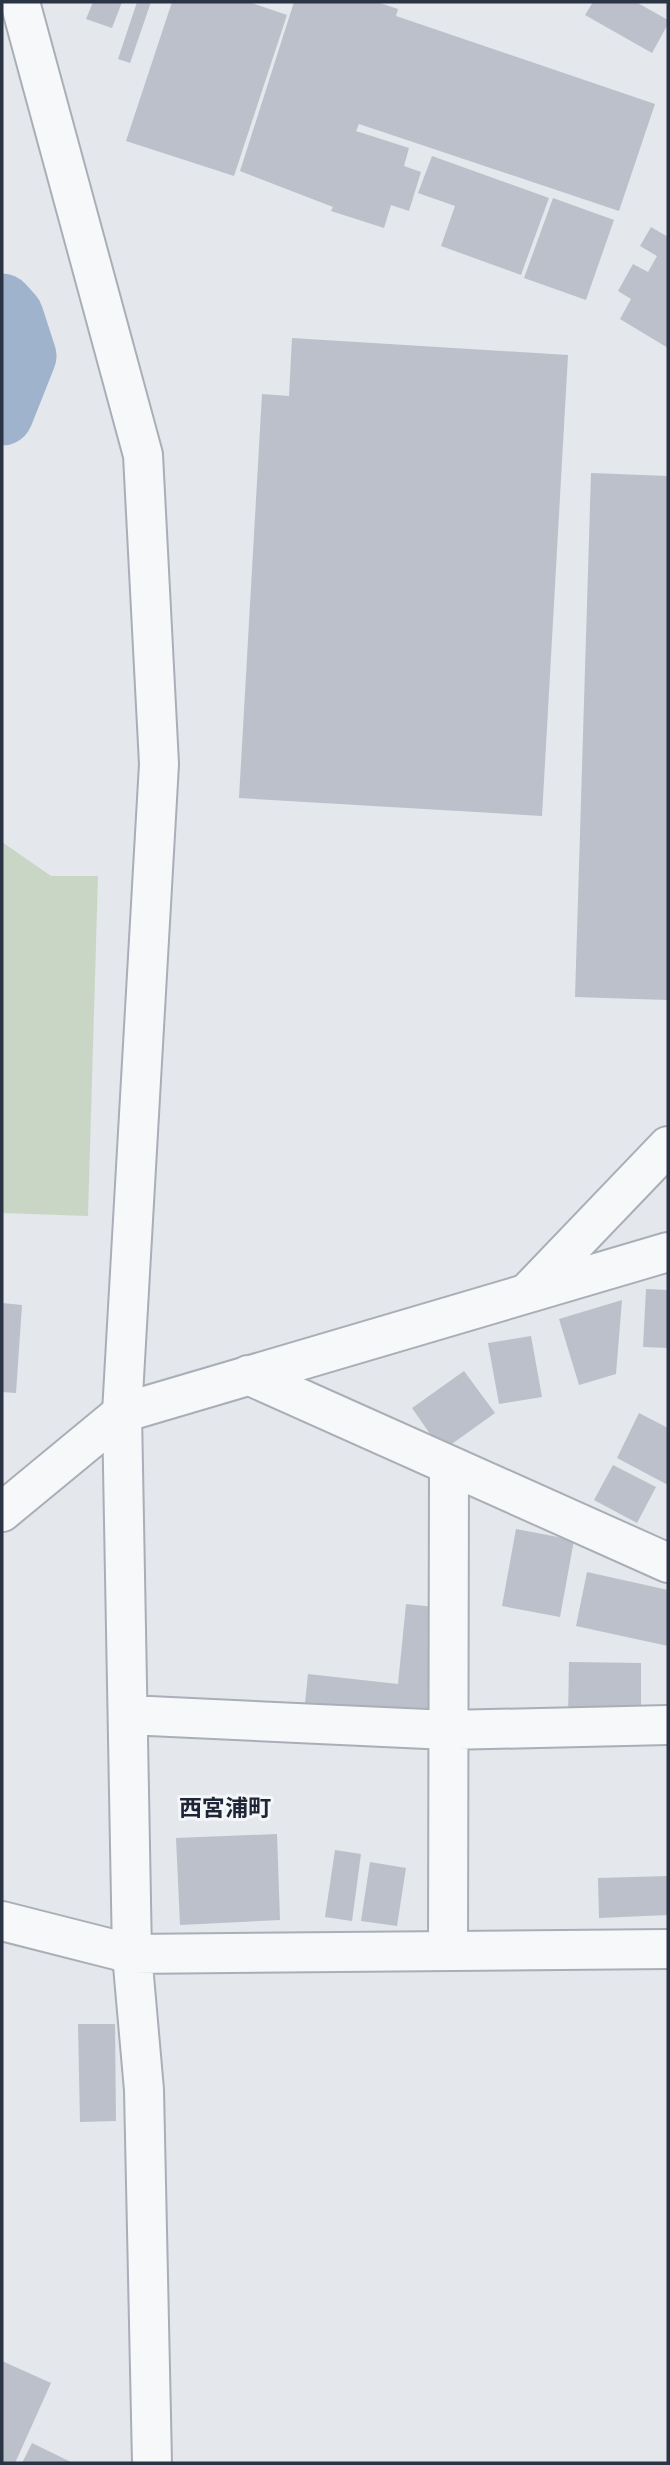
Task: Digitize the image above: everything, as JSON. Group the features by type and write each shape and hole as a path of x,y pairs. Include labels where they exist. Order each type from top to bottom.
{"street":[{"path":"20,2 143,455 159,764 122,1413 132,1954 144,2090 152,2463"},
{"path":"527,1293 668,1146"},
{"path":"2,1512 122,1413 668,1252"},
{"path":"248,1375 668,1563"},
{"path":"448,1951 449,1466"},
{"path":"128,1716 448,1730 668,1725"},
{"path":"2,1921 132,1954 668,1949"}],"green space":[{"path":"2,842 51,876 98,876 88,1216 2,1213"}],"building":[{"path":"93,2 122,2 112,28 86,19"},
{"path":"137,2 151,2 130,63 118,59"},
{"path":"172,2 249,2 287,15 234,176 126,141"},
{"path":"294,2 377,2 398,9 396,16 655,104 619,211 359,124 356,131 409,148 404,166 421,172 409,211 391,205 384,228 331,211 333,207 240,171"},
{"path":"593,2 636,2 668,20 668,24 652,53 585,15"},
{"path":"432,156 549,198 521,275 441,246 455,206 418,193"},
{"path":"553,198 614,220 586,300 524,278"},
{"path":"651,227 668,237 668,348 620,319 631,299 618,291 633,264 648,272 657,256 640,246"},
{"path":"292,338 568,355 542,816 239,798 262,394 289,396"},
{"path":"591,473 668,476 668,1000 575,997"},
{"path":"646,1289 668,1290 668,1348 643,1347"},
{"path":"622,1300 616,1374 579,1385 559,1319"},
{"path":"2,1303 22,1305 16,1393 2,1392"},
{"path":"531,1336 542,1397 499,1404 488,1343"},
{"path":"464,1371 495,1413 442,1451 412,1408"},
{"path":"639,1413 668,1428 668,1485 617,1458"},
{"path":"613,1465 656,1487 637,1523 594,1500"},
{"path":"516,1529 574,1540 560,1617 502,1606"},
{"path":"587,1572 668,1590 668,1646 576,1626"},
{"path":"406,1604 454,1609 441,1728 304,1713 308,1674 398,1684"},
{"path":"569,1662 641,1663 641,1719 568,1718"},
{"path":"277,1834 280,1920 180,1925 176,1838"},
{"path":"335,1850 361,1854 352,1921 325,1917"},
{"path":"370,1862 406,1868 397,1926 361,1921"},
{"path":"668,1876 668,1915 599,1918 598,1878"},
{"path":"78,2024 115,2024 116,2121 80,2122"},
{"path":"2,2361 51,2383 15,2463 2,2463"},
{"path":"32,2443 73,2463 22,2463"}],"waterway":[{"path":"2,305 12,316 25,356 2,414"}],"district":[{"name":"西宮浦町","path":"225,1808"}]}
